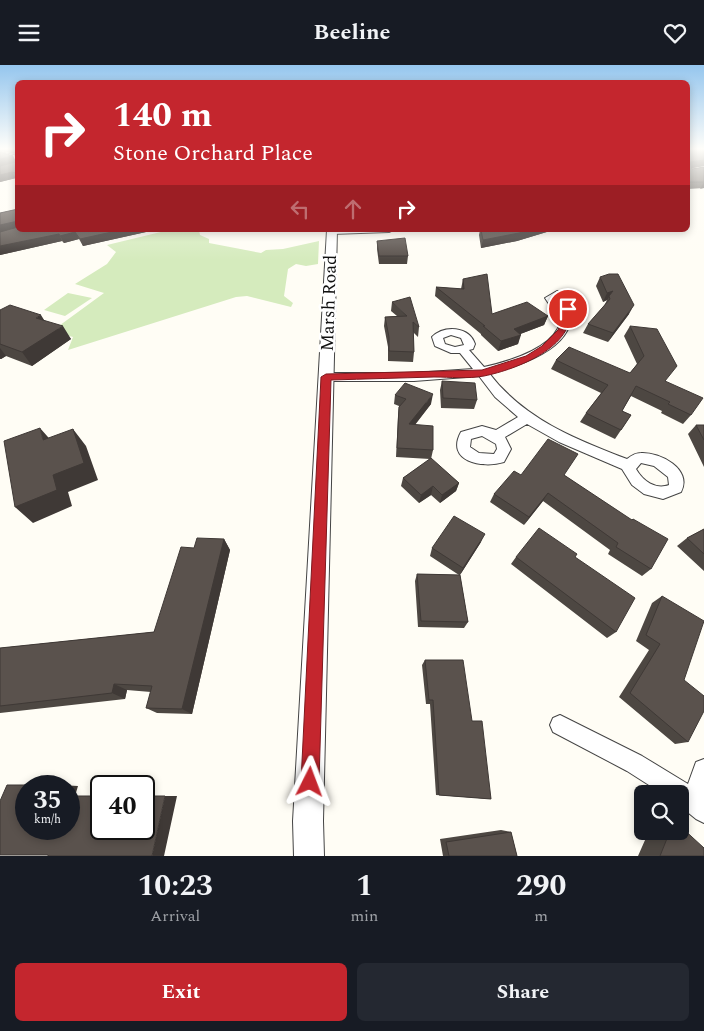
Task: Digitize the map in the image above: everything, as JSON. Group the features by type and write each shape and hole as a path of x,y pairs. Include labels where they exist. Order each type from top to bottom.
{"street":[{"name":"Marsh Road","path":"309,856 308,821 332,232"},
{"path":"326,377 482,373 529,358 545,348 565,326 568,317 566,309"},
{"path":"463,350 504,400 526,418 548,431 629,466"},
{"path":"497,436 526,418"},
{"path":"560,725 630,760 699,807 704,770"}],"green space":[{"path":"161,232 199,232 200,235 209,239 209,243 261,253 266,250 283,249 319,241 318,264 306,266 296,264 288,269 284,296 293,303 291,307 247,296 236,297 68,350 73,337 52,331 104,293 75,284 107,264 116,252 107,245"},
{"path":"68,293 92,298 65,316 44,310"}],"building":[{"path":"15,210 15,222 0,225 0,213"},
{"path":"15,228 15,232 75,232 0,246 0,232"},
{"path":"75,232 112,232 80,239"},
{"path":"481,232 523,232 519,233 483,240"},
{"path":"405,238 408,256 379,256 377,241"},
{"path":"487,274 492,314 527,302 548,316 514,329 521,335 501,341 436,287 464,289 463,279"},
{"path":"618,274 634,305 613,333 588,324 610,299 609,296 613,291 607,293 600,277"},
{"path":"410,297 419,327 413,322 414,352 389,351 389,337 385,317 407,316 392,302"},
{"path":"10,305 41,315 36,318 63,326 22,352 0,344 0,310"},
{"path":"630,326 657,329 677,366 665,381 703,398 691,415 668,404 670,402 636,386 622,411 631,415 621,430 586,413 608,385 556,360 569,347 630,373 644,356"},
{"path":"442,381 475,383 477,400 443,398"},
{"path":"405,383 433,394 409,424 433,426 433,450 397,448 399,407 406,399 395,395"},
{"path":"696,425 704,425 704,440"},
{"path":"40,428 43,440 73,429 84,463 53,475 57,490 15,507 4,441"},
{"path":"548,439 578,454 564,475 632,520 668,539 651,569 616,547 618,543 548,493 529,517 494,494 514,471 521,475"},
{"path":"431,458 459,483 442,495 433,486 421,495 403,478"},
{"path":"454,516 485,534 463,568 432,548"},
{"path":"539,528 577,554 575,557 635,598 616,632 516,557"},
{"path":"704,529 704,554 687,538"},
{"path":"197,538 224,539 182,709 146,708 152,686 114,684 112,693 0,706 0,648 154,632 181,547 194,548"},
{"path":"417,574 460,575 468,622 421,621"},
{"path":"662,596 704,621 684,680 704,696 704,711 688,742 630,693 660,644 646,635"},
{"path":"425,660 463,660 472,721 482,721 491,799 439,795 433,700 429,700"},
{"path":"7,785 15,785 15,840 80,840 80,796 90,796 90,840 155,840 155,796 165,796 152,856 0,855 0,801"},
{"path":"511,832 517,856 449,856 446,842"},
{"path":"689,834 704,848 704,856 660,856 666,840 689,840"}],"route":[{"path":"310,782 326,377 482,373 529,358 545,348 565,326 568,317 566,309 568,309"}]}
